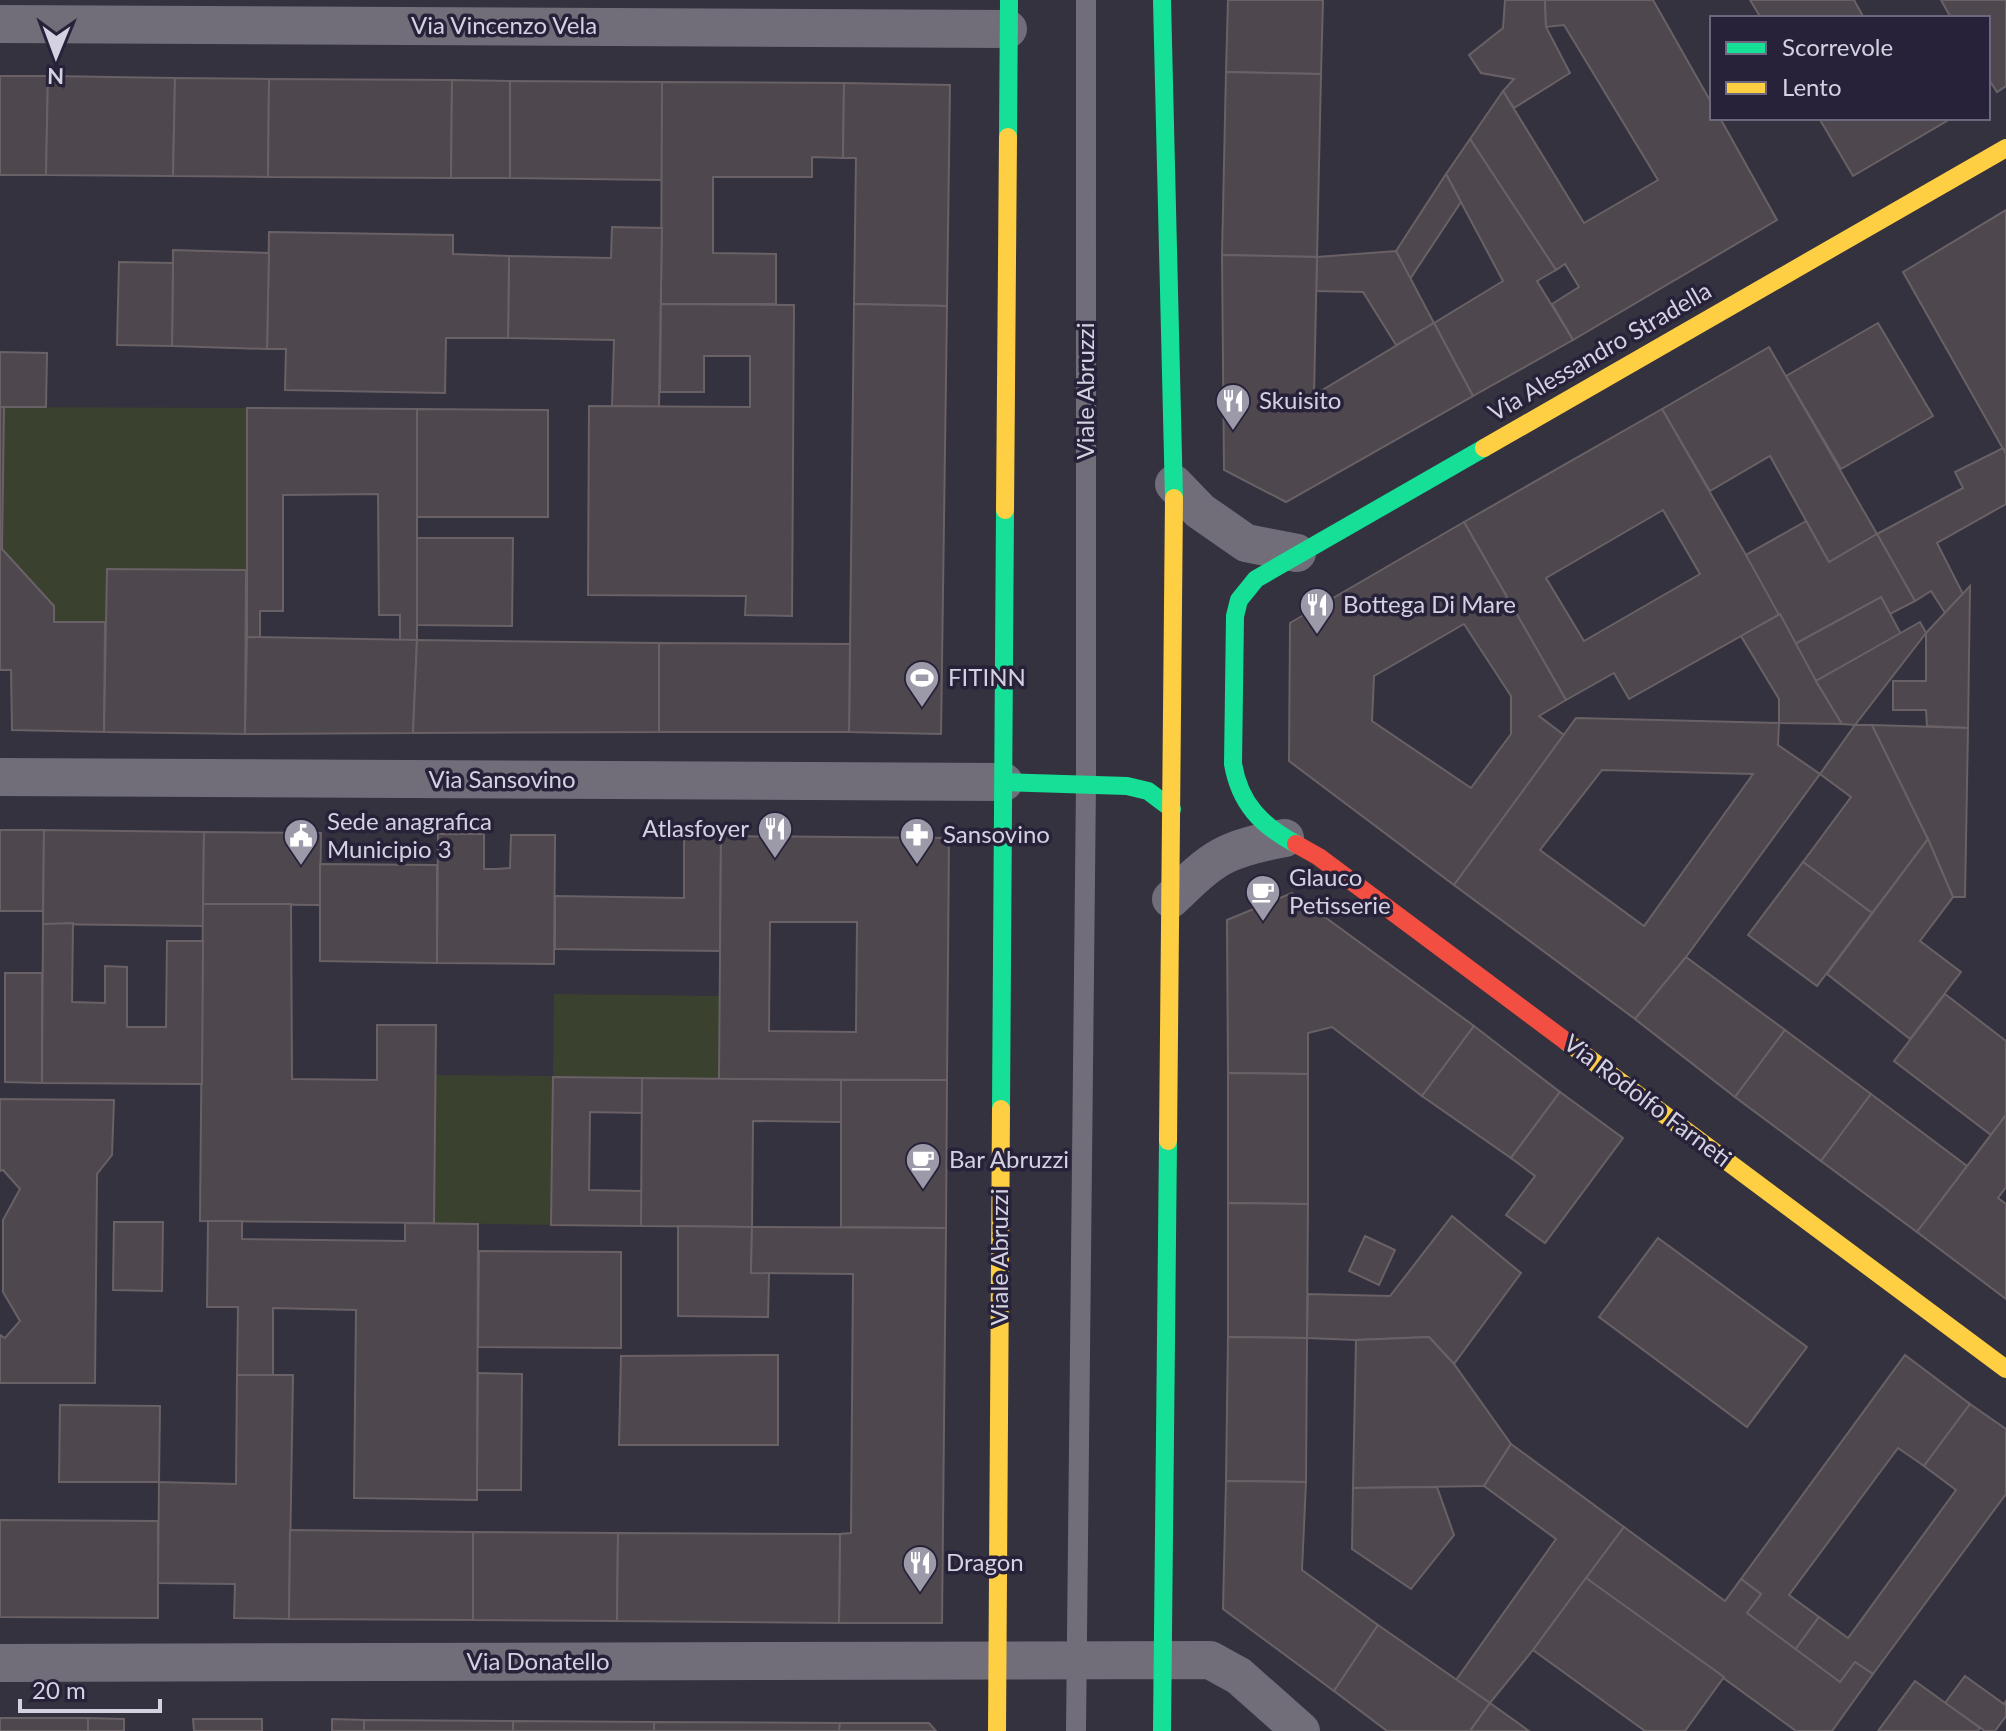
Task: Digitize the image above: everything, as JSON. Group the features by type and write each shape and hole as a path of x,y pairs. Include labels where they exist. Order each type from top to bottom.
{"main road":[{"path":"1162,0 1174,484 1162,1731"},
{"name":"Viale Abruzzi","path":"997,1731 1008,14"},
{"name":"Via Alessandro Stradella","path":"1242,797 1233,764 1235,616 1239,600 1256,579 2006,148"},
{"path":"1004,782 1127,786 1148,791 1172,809"},
{"name":"Via Rodolfo Farneti","path":"1242,797 1256,814 1285,838 1319,857 2006,1369"}],"street":[{"name":"Via Vincenzo Vela","path":"0,24 1008,14"},
{"path":"1174,484 1200,511 1246,543 1297,553"},
{"name":"Via Sansovino","path":"0,777 1004,782"},
{"path":"1171,899 1205,866 1225,853 1249,844 1285,838"},
{"name":"Via Donatello","path":"0,1663 1210,1660 1239,1676 1301,1731"}],"lane":[{"name":"Viale Abruzzi","path":"1076,1731 1086,783 1086,0"}],"green space":[{"path":"4,407 247,408 246,570 107,569 105,622 54,622 54,606 2,549"},
{"path":"554,994 720,996 719,1079 553,1077 551,1225 434,1223 436,1075 553,1076"}],"building":[{"path":"1228,0 1323,0 1321,74 1226,72"},
{"path":"1505,0 1545,0 1546,27 1570,73 1514,108 1503,91 1514,79 1481,73 1469,55 1503,28"},
{"path":"1545,0 1653,0 1710,100 1710,120 1721,120 1777,220 1573,340 1552,304 1579,287 1565,264 1556,270 1470,139 1503,91 1584,223 1658,180 1564,25 1546,27"},
{"path":"1750,0 1854,0 1863,16 1760,16"},
{"path":"1941,0 2006,0 2006,86 1997,92 1990,81 1990,16 1950,16"},
{"path":"1226,72 1321,74 1317,257 1222,255"},
{"path":"0,76 48,76 46,175 0,175"},
{"path":"48,76 175,78 173,176 46,175"},
{"path":"175,78 269,79 268,177 173,176"},
{"path":"269,79 452,80 451,178 268,177"},
{"path":"452,80 510,81 510,178 451,178"},
{"path":"510,81 662,82 662,180 510,178"},
{"path":"662,82 844,83 843,158 812,157 812,177 713,177 713,253 776,254 776,304 661,304"},
{"path":"844,83 950,85 947,306 854,304 856,158 843,158"},
{"path":"1820,120 1949,120 1853,176"},
{"path":"1470,139 1556,270 1537,281 1573,340 1473,396 1434,323 1503,281 1446,174"},
{"path":"1446,174 1461,202 1410,279 1396,251"},
{"path":"2006,210 2006,454 1903,272"},
{"path":"612,227 662,228 659,407 612,406 614,340 508,338 509,256 611,258"},
{"path":"269,232 453,235 453,254 509,256 508,338 446,338 445,393 285,390 286,349 267,349"},
{"path":"173,250 269,253 267,349 172,346"},
{"path":"1396,251 1434,323 1396,345 1363,292 1316,291 1317,257"},
{"path":"1222,255 1317,257 1314,395 1434,323 1473,396 1286,502 1224,470"},
{"path":"119,262 173,263 172,346 117,345"},
{"path":"661,304 794,305 792,616 745,615 746,596 588,595 589,406 750,407 750,356 704,356 704,392 660,392"},
{"path":"854,304 947,306 941,734 849,732"},
{"path":"1878,323 1933,416 1841,469 1786,376"},
{"path":"1769,347 1877,534 1829,562 1770,456 1710,491 1662,409"},
{"path":"0,352 47,353 46,407 0,407"},
{"path":"0,407 4,407 2,549 54,606 54,622 105,622 104,732 12,730 11,670 0,670"},
{"path":"247,408 417,409 417,640 400,640 400,615 379,615 378,494 283,495 283,611 260,611 260,638 247,637"},
{"path":"417,409 548,410 548,517 417,517"},
{"path":"1662,409 1780,614 1629,699 1614,673 1566,700 1464,522","holes":["1663,510 1700,574 1584,641 1546,578"]},
{"path":"2003,448 2006,454 2006,504 1937,543 1963,594 1945,613 1931,591 1915,601 1877,534 1963,488 1955,472"},
{"path":"1806,521 1829,562 1877,534 1915,601 1890,614 1881,597 1795,644 1746,555"},
{"path":"1464,522 1566,700 1539,716 1564,735 1454,885 1289,761 1290,623","holes":["1464,624 1511,696 1511,734 1471,788 1372,721 1374,676"]},
{"path":"417,538 513,538 512,626 417,625"},
{"path":"107,569 246,570 245,734 104,732"},
{"path":"1970,586 1968,728 1927,726 1926,710 1893,710 1893,681 1926,681 1926,633"},
{"path":"1881,597 1901,634 1816,681 1795,644"},
{"path":"1780,614 1842,724 1779,723 1779,699 1741,636"},
{"path":"1920,622 1926,633 1855,725 1842,724 1816,681"},
{"path":"247,637 417,640 413,733 245,734"},
{"path":"417,640 659,643 659,732 413,733"},
{"path":"659,643 850,644 849,732 659,732"},
{"path":"1576,718 1779,723 1778,745 1820,774 1686,957 1635,1019 1454,885","holes":["1602,770 1753,774 1644,926 1540,850"]},
{"path":"1855,725 1872,725 1928,839 1872,913 1803,862 1851,797 1820,774"},
{"path":"1872,725 1968,728 1965,897 1953,897"},
{"path":"0,830 44,830 43,911 0,911"},
{"path":"44,830 204,832 203,926 43,924"},
{"path":"204,832 321,833 320,905 203,904"},
{"path":"438,834 484,834 484,869 510,868 511,835 555,835 554,964 437,963"},
{"path":"684,835 721,836 720,951 555,949 555,896 684,898"},
{"path":"721,836 949,838 947,1080 719,1079","holes":["770,922 857,922 856,1032 769,1031"]},
{"path":"1928,839 1953,897 1920,941 1961,972 1910,1039 1827,974"},
{"path":"1803,862 1872,913 1817,986 1748,935"},
{"path":"320,864 437,865 437,963 320,961"},
{"path":"1292,893 1474,1026 1422,1096 1332,1027 1308,1033 1308,1074 1228,1073 1227,920"},
{"path":"203,904 291,904 292,1079 377,1080 377,1025 436,1025 434,1223 200,1221"},
{"path":"73,923 72,1002 105,1003 105,966 127,967 127,1027 166,1027 167,941 203,941 202,1084 42,1083 43,924"},
{"path":"1686,957 1785,1030 1735,1097 1635,1019"},
{"path":"5,973 42,973 42,1083 5,1082"},
{"path":"1945,994 2006,1041 2006,1115 1991,1135 1894,1061"},
{"path":"1474,1026 1560,1092 1511,1158 1422,1096"},
{"path":"1785,1030 1871,1094 1821,1161 1735,1097"},
{"path":"1228,1073 1308,1074 1308,1204 1228,1203"},
{"path":"553,1077 642,1078 643,1113 590,1112 589,1190 642,1191 641,1226 551,1225"},
{"path":"642,1078 841,1080 841,1122 753,1121 752,1227 641,1226"},
{"path":"841,1080 947,1080 946,1228 841,1227"},
{"path":"1560,1092 1623,1138 1545,1243 1506,1215 1535,1176 1511,1158"},
{"path":"1871,1094 1967,1166 1917,1232 1821,1161"},
{"path":"0,1099 114,1100 112,1155 97,1174 95,1383 0,1383 0,1335 5,1338 20,1321 3,1292 3,1220 20,1189 3,1170 0,1171"},
{"path":"2006,1115 2006,1187 1998,1198 2006,1204 2006,1299 1917,1232"},
{"path":"1228,1203 1308,1204 1307,1338 1228,1337"},
{"path":"1452,1216 1521,1273 1454,1364 1429,1337 1356,1340 1307,1338 1308,1294 1390,1296"},
{"path":"208,1221 242,1221 242,1239 405,1241 405,1223 478,1224 477,1500 354,1498 356,1310 273,1308 273,1375 237,1375 238,1307 207,1307"},
{"path":"114,1222 163,1222 162,1291 113,1290"},
{"path":"678,1226 752,1227 751,1273 769,1273 768,1317 678,1316"},
{"path":"752,1227 946,1228 942,1623 839,1623 840,1534 851,1533 853,1274 751,1273"},
{"path":"1365,1236 1395,1250 1379,1285 1349,1271"},
{"path":"1658,1238 1807,1347 1747,1427 1599,1317"},
{"path":"479,1251 621,1252 621,1348 478,1347"},
{"path":"1228,1337 1307,1338 1306,1482 1226,1481"},
{"path":"1429,1337 1454,1364 1511,1444 1484,1486 1353,1488 1356,1340"},
{"path":"778,1355 778,1445 619,1445 621,1356"},
{"path":"1905,1355 1970,1404 1924,1466 1898,1448 1789,1595 1819,1617 1795,1650 1747,1613 1761,1594 1741,1579"},
{"path":"478,1373 522,1374 521,1490 477,1490"},
{"path":"237,1375 293,1375 289,1619 234,1618 235,1584 158,1583 159,1482 236,1484"},
{"path":"1970,1404 2006,1429 2006,1494 1873,1674 1855,1662 1840,1682 1795,1650 1819,1617 1848,1638 1956,1490 1924,1466"},
{"path":"60,1405 160,1406 159,1482 59,1482"},
{"path":"1511,1444 1624,1527 1490,1703 1456,1680 1556,1539 1484,1486"},
{"path":"1226,1481 1306,1482 1302,1570 1378,1625 1334,1691 1223,1609"},
{"path":"1437,1487 1454,1535 1411,1589 1352,1549 1353,1488"},
{"path":"0,1520 158,1521 158,1618 0,1617"},
{"path":"1624,1527 1725,1601 1741,1579 1761,1594 1747,1613 1840,1682 1855,1662 1873,1674 1832,1731 1796,1731 1586,1578"},
{"path":"290,1530 473,1532 473,1620 289,1619"},
{"path":"473,1532 618,1533 617,1621 473,1620"},
{"path":"618,1533 840,1534 839,1623 617,1621"},
{"path":"1586,1578 1724,1677 1685,1731 1645,1731 1533,1650"},
{"path":"1378,1625 1490,1703 1470,1731 1387,1731 1334,1691"},
{"path":"1965,1676 2004,1704 2006,1701 2006,1716 1995,1731 1985,1731 1945,1703"},
{"path":"1915,1681 1980,1728 1978,1731 1878,1731"},
{"path":"1490,1703 1529,1731 1470,1731"},
{"path":"0,1718 88,1718 88,1731 0,1731"},
{"path":"88,1718 124,1719 124,1731 88,1731"},
{"path":"193,1719 262,1719 262,1731 194,1731"},
{"path":"332,1719 364,1720 364,1731 332,1731"},
{"path":"364,1720 513,1721 513,1731 364,1731"},
{"path":"513,1721 654,1722 654,1731 513,1731"},
{"path":"654,1722 840,1723 839,1731 654,1731"},
{"path":"840,1723 929,1723 936,1731 839,1731"}],"traffic: fast":[{"path":"1008,137 1009,0"},
{"path":"1162,0 1174,498"},
{"path":"1296,844 1272,829 1254,812 1236,778 1233,764 1235,616 1239,600 1256,579 1484,448"},
{"path":"1001,1109 1005,510"},
{"path":"1004,782 1127,786 1148,791 1172,809"},
{"path":"1162,1731 1168,1141"}],"traffic: slow":[{"path":"1005,510 1008,137"},
{"path":"1484,448 2006,148"},
{"path":"1168,1141 1174,498"},
{"path":"1567,1042 2006,1369"},
{"path":"997,1731 1001,1109"}],"traffic: jam":[{"path":"1296,844 1319,857 1567,1042"}],"place":[{"name":"Skuisito","path":"1233,432"},
{"name":"Bottega Di Mare","path":"1317,636"},
{"name":"FITINN","path":"922,709"},
{"name":"Atlasfoyer","path":"775,860"},
{"name":"Sansovino","path":"917,866"},
{"name":"Sede anagrafica Municipio 3","path":"301,867"},
{"name":"Glauco Petisserie","path":"1263,923"},
{"name":"Bar Abruzzi","path":"923,1191"},
{"name":"Dragon","path":"920,1594"}]}
